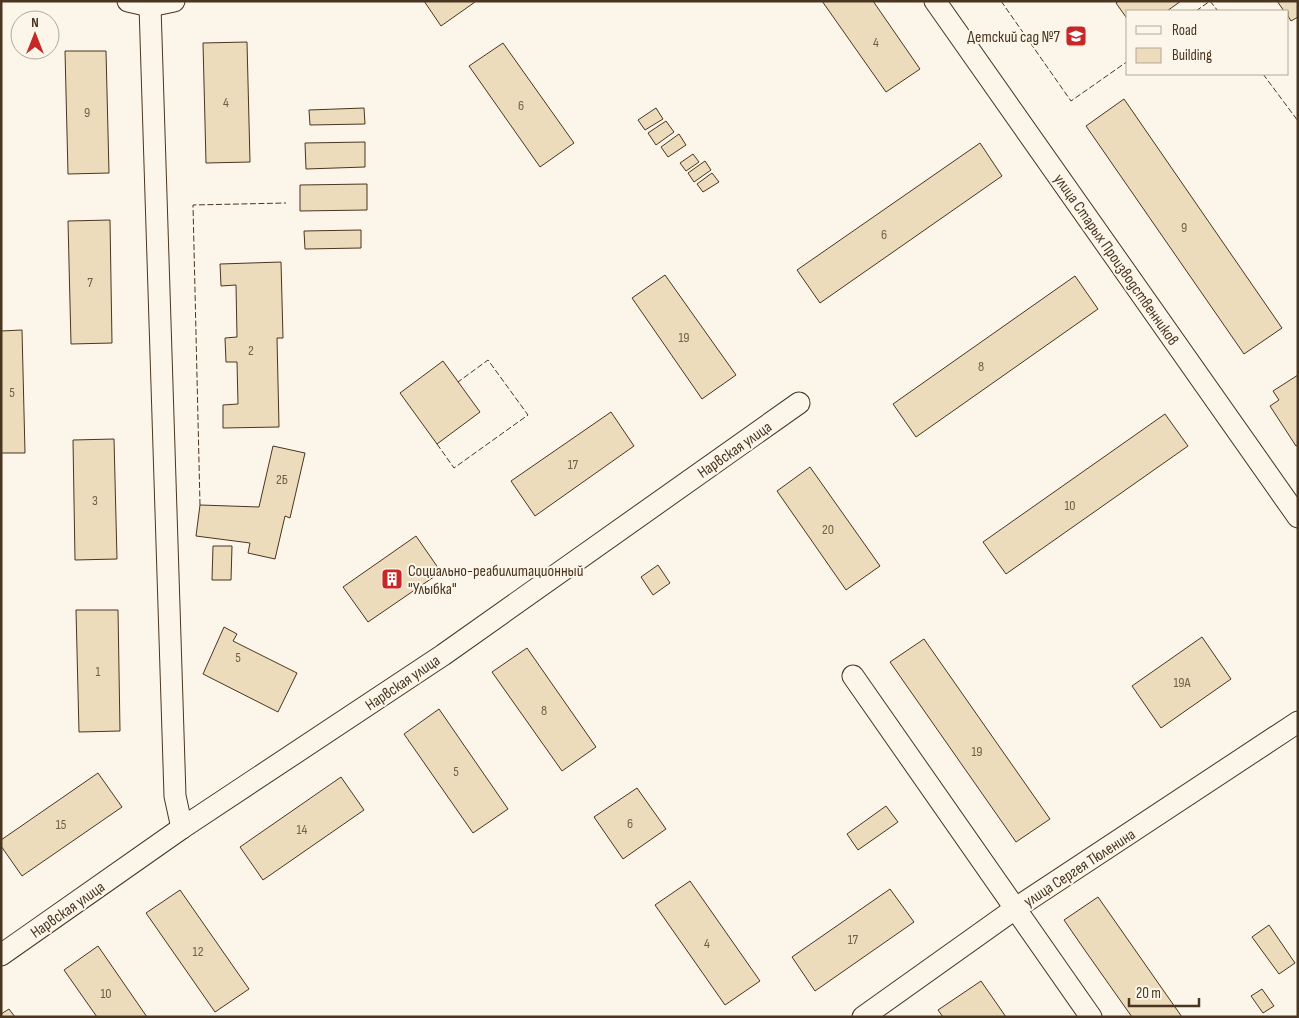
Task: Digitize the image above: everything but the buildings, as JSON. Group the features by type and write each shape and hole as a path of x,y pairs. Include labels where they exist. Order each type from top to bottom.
{"street":[{"path":"128,1 150,6 174,1"},
{"name":"улица Старых Производственников","path":"935,1 1298,517"},
{"path":"150,6 175,796 182,828"},
{"name":"Нарвская улица","path":"1,955 182,828 443,655 799,403"},
{"path":"853,676 1091,1017"},
{"name":"улица Сергея Тюленина","path":"864,1017 1016,908 1298,722"}],"fence":[{"path":"1001,1 1071,101 1126,62"},
{"path":"1210,1 1217,10"},
{"path":"1197,10 1210,1"},
{"path":"1264,75 1298,121"},
{"path":"200,505 193,205 286,203"},
{"path":"437,444 454,468 528,415 488,360 458,382"}],"place":[{"name":"Детский сад №7","path":"1076,36"},
{"name":"Социально-реабилитационный \"Улыбка\"","path":"392,579"}]}
